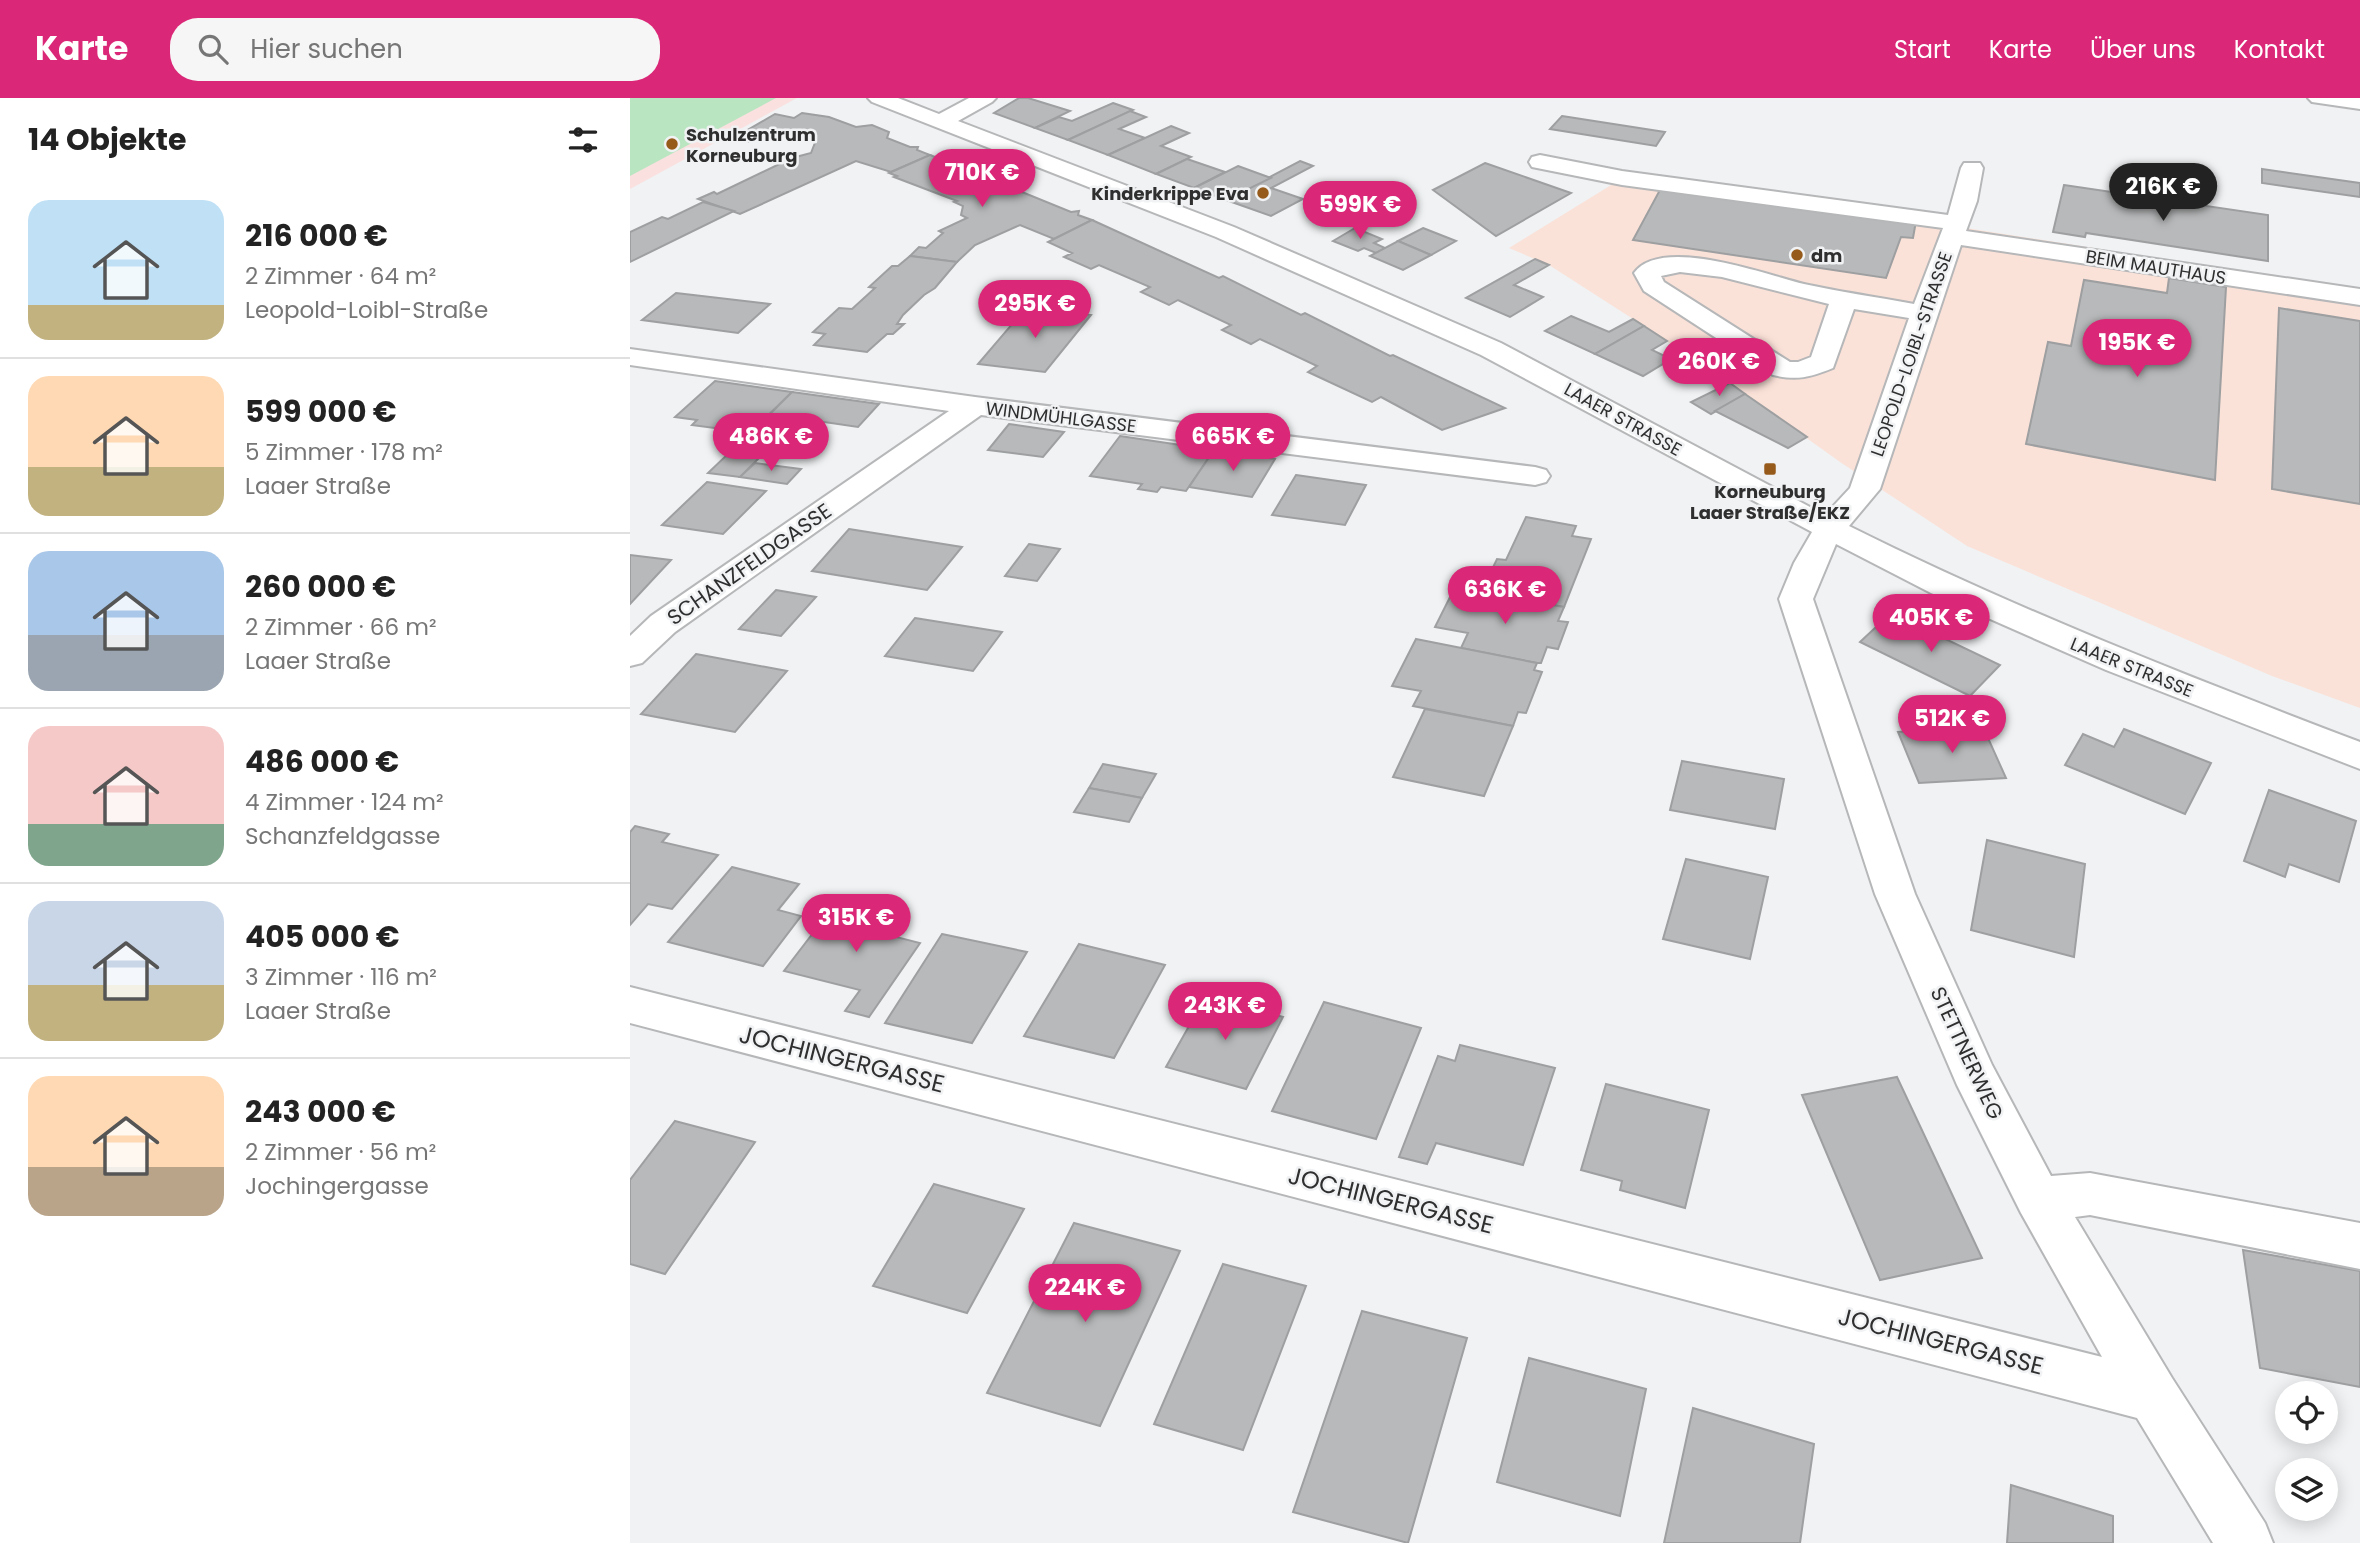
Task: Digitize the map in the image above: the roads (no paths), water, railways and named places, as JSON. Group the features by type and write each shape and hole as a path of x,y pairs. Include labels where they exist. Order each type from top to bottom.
{"street":[{"name":"LAAER STRASSE","path":"879,98 1225,232 1491,349 1943,586 2039,629 2360,756"},
{"path":"942,121 985,98"},
{"path":"2319,98 2360,103"},
{"name":"BEIM MAUTHAUS","path":"1539,162 1622,178 2360,298"},
{"name":"LEOPOLD-LOIBL-STRASSE","path":"1830,529 1865,489 1923,313 1965,201 1972,168"},
{"path":"1844,299 1823,362 1801,371 1783,369 1653,286 1647,272 1655,267 1671,264 1720,269 1801,291 1923,313"},
{"name":"WINDMÜHLGASSE","path":"630,357 975,406 1535,476"},
{"name":"SCHANZFELDGASSE","path":"630,655 663,624 975,406"},
{"name":"STETTNERWEG","path":"1830,529 1808,562 1797,599 1895,894 1973,1072 2038,1198 2153,1396 2245,1543"},
{"name":"JOCHINGERGASSE","path":"630,1005 2153,1396"},
{"path":"2038,1198 2090,1194 2360,1246"}],"place":[{"name":"Schulzentrum Korneuburg","path":"672,144"},
{"name":"Kinderkrippe Eva","path":"1263,193"},
{"name":"dm","path":"1797,255"},
{"name":"Korneuburg Laaer Straße/EKZ","path":"1770,469"}]}
